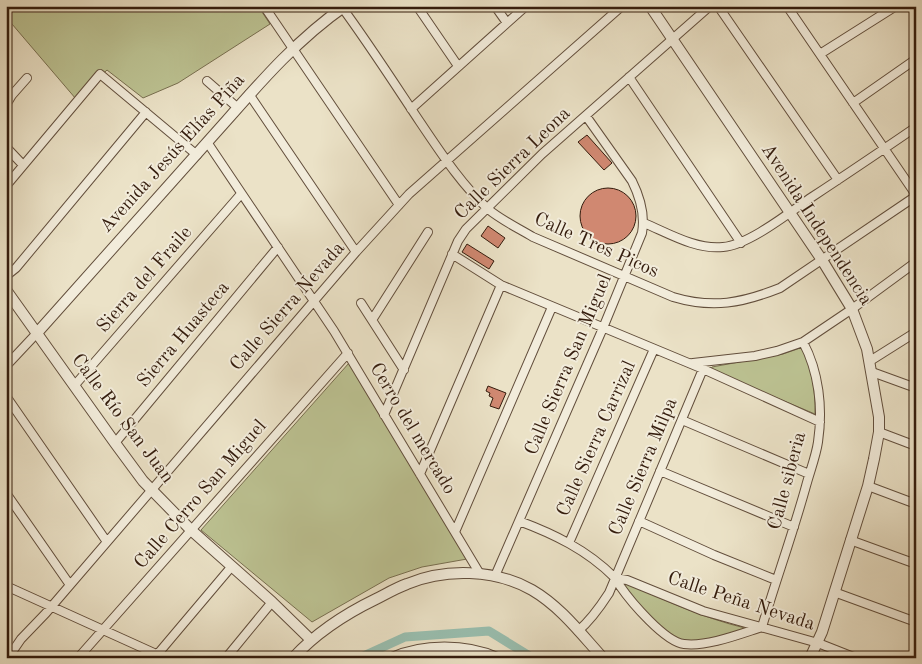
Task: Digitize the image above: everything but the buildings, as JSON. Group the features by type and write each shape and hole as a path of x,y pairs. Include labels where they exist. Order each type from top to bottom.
{"street":[{"path":"264,6 399,205"},
{"path":"417,6 458,66"},
{"path":"494,6 506,23"},
{"path":"411,109 526,6"},
{"name":"Calle Sierra Nevada","path":"8,658 21,639 70,585 356,252 409,194 622,6"},
{"name":"Avenida Independencia","path":"650,6 822,260 852,309 862,332 871,366 877,401 878,432 868,486 818,643 810,658"},
{"name":"Calle Sierra Leona","path":"384,415 452,254 466,229 542,154 710,6"},
{"path":"718,6 838,180"},
{"path":"820,54 896,6"},
{"name":"Avenida Jesús Elías Piña","path":"37,333 238,108 248,94 293,48 343,7"},
{"name":"Calle Tres Picos","path":"343,7 447,162 467,187 488,208 511,225 533,236 673,297 690,302 714,305 755,298 780,288 916,196"},
{"path":"788,7 916,196"},
{"path":"853,103 916,59"},
{"path":"6,186 100,74 196,155"},
{"path":"629,77 741,243"},
{"path":"6,105 27,78"},
{"path":"207,81 238,108"},
{"path":"248,94 356,252"},
{"path":"6,276 16,268 146,112"},
{"name":"Calle Sierra San Miguel","path":"495,576 603,328 638,245 644,223 632,181 586,116"},
{"path":"644,223 694,244 707,247 723,247 741,243 916,127"},
{"name":"Cerro del mercado","path":"207,142 348,353 480,574"},
{"path":"6,148 23,165"},
{"name":"Sierra del Fraile","path":"74,386 241,194"},
{"path":"372,320 428,232"},
{"name":"Sierra Huasteca","path":"115,443 278,247"},
{"path":"452,254 501,285 703,369 820,422"},
{"path":"690,364 755,356 803,342 916,262"},
{"path":"420,474 501,285"},
{"name":"Calle Río San Juan","path":"6,290 115,443 152,490 191,530 272,602 310,639"},
{"path":"361,303 404,370"},
{"path":"455,532 552,307"},
{"path":"916,332 871,366 916,388"},
{"path":"6,366 37,333"},
{"name":"Calle siberia","path":"762,627 818,443 820,397 809,352 803,342"},
{"name":"Calle Sierra Carrizal","path":"569,543 654,349"},
{"name":"Calle Cerro San Miguel","path":"78,658 348,353"},
{"name":"Calle Sierra Milpa","path":"578,630 600,608 609,593 703,369"},
{"path":"6,396 107,542"},
{"path":"682,420 809,474"},
{"path":"878,432 916,446"},
{"path":"660,471 794,527"},
{"path":"868,486 916,504"},
{"path":"6,493 70,585"},
{"path":"519,521 569,543 615,578 620,587 666,636 683,644 698,644 762,627"},
{"path":"639,521 714,555 776,580"},
{"path":"850,540 916,564"},
{"path":"6,586 159,657 232,566"},
{"path":"293,658 310,639 357,608 408,584 445,575 480,574 495,576 519,584 540,595 564,615 603,658"},
{"name":"Calle Peña Nevada","path":"615,578 627,580 703,611 818,643 856,658"},
{"path":"834,592 916,622"},
{"path":"226,658 272,602"},
{"path":"392,658 429,648 451,647 468,648 497,658"}],"green space":[{"path":"12,6 258,6 270,24 178,83 143,98 107,70 76,99 6,17 6,10"},
{"path":"803,347 812,380 815,414 710,370 712,367 783,354"},
{"path":"349,363 467,559 422,567 389,578 312,622 201,530"},
{"path":"625,583 684,608 745,628 746,630 699,641 684,641 676,638 651,618 623,586"}],"waterway":[{"path":"359,658 405,637 489,631 533,658"}]}
